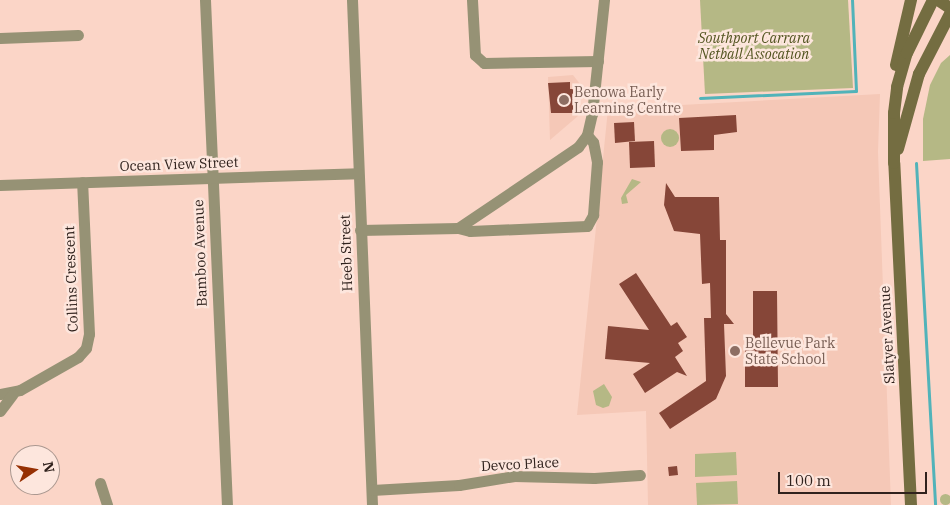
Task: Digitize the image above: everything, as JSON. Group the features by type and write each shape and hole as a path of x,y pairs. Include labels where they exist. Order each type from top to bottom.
{"main road":[{"path":"897,87 896,63 911,0"},
{"name":"Slatyer Avenue","path":"911,505 894,163 897,87 908,53 933,0"},
{"path":"938,0 950,8"},
{"name":"Slatyer Avenue","path":"894,163 919,74 936,37 950,14"},
{"path":"936,37 950,35"}],"street":[{"name":"Bamboo Avenue","path":"205,0 227,505"},
{"name":"Heeb Street","path":"352,0 372,505"},
{"path":"472,0 475,55 484,64 598,61"},
{"path":"458,228 568,155 587,135 598,61 604,0"},
{"path":"0,38 78,35"},
{"path":"360,230 458,228 470,231 587,226 593,215 597,162 593,142 587,135"},
{"name":"Ocean View Street","path":"0,185 358,173"},
{"name":"Collins Crescent","path":"0,411 13,394 78,357 86,348 89,334 82,182"},
{"name":"Collins Crescent","path":"0,394 13,394"},
{"name":"Devco Place","path":"372,490 459,485 514,476 594,478 640,475"},
{"path":"100,483 107,505"}],"shaded area":[{"name":"Benowa Early Learning Centre","path":"573,75 580,84 578,116 550,140 548,77"},
{"name":"Bellevue Park State School","path":"880,94 878,152 891,505 648,505 646,411 577,415 608,109"}],"green space":[{"name":"Southport Carrara Netball Assocation","path":"700,0 848,0 853,88 705,94"},
{"path":"950,55 950,159 923,161 923,119 930,85 941,63"},
{"path":"670,129 676,132 679,138 676,144 670,147 664,144 661,138 664,132"},
{"path":"632,179 641,182 626,195 628,203 622,204 621,198"},
{"path":"604,384 612,397 609,406 603,408 596,405 593,391"},
{"path":"736,452 737,475 695,477 695,454"},
{"path":"737,481 738,504 697,505 696,483"},
{"path":"945,493 951,499 945,505 939,499"}],"building":[{"path":"570,82 570,89 573,89 573,113 551,113 548,83"},
{"path":"736,115 737,132 714,135 714,150 681,151 679,118"},
{"path":"634,122 635,141 615,143 614,123"},
{"path":"654,141 655,167 630,168 629,142"},
{"path":"666,183 675,197 719,197 720,240 726,240 726,314 734,324 724,324 726,376 716,399 670,429 659,413 706,381 704,318 711,318 710,283 702,284 700,234 674,231 664,205"},
{"path":"636,273 671,326 677,322 687,337 678,343 683,351 675,357 687,376 677,372 645,393 633,374 650,363 605,359 608,326 649,330 619,284"},
{"path":"753,291 777,291 778,387 745,387 745,344 753,344"},
{"path":"677,466 678,475 669,476 668,467"}],"waterway":[{"path":"700,98 856,91 852,0"},
{"path":"916,163 935,505"}],"place":[{"name":"Benowa Early Learning Centre","path":"564,100"},
{"name":"Bellevue Park State School","path":"735,351"}]}
